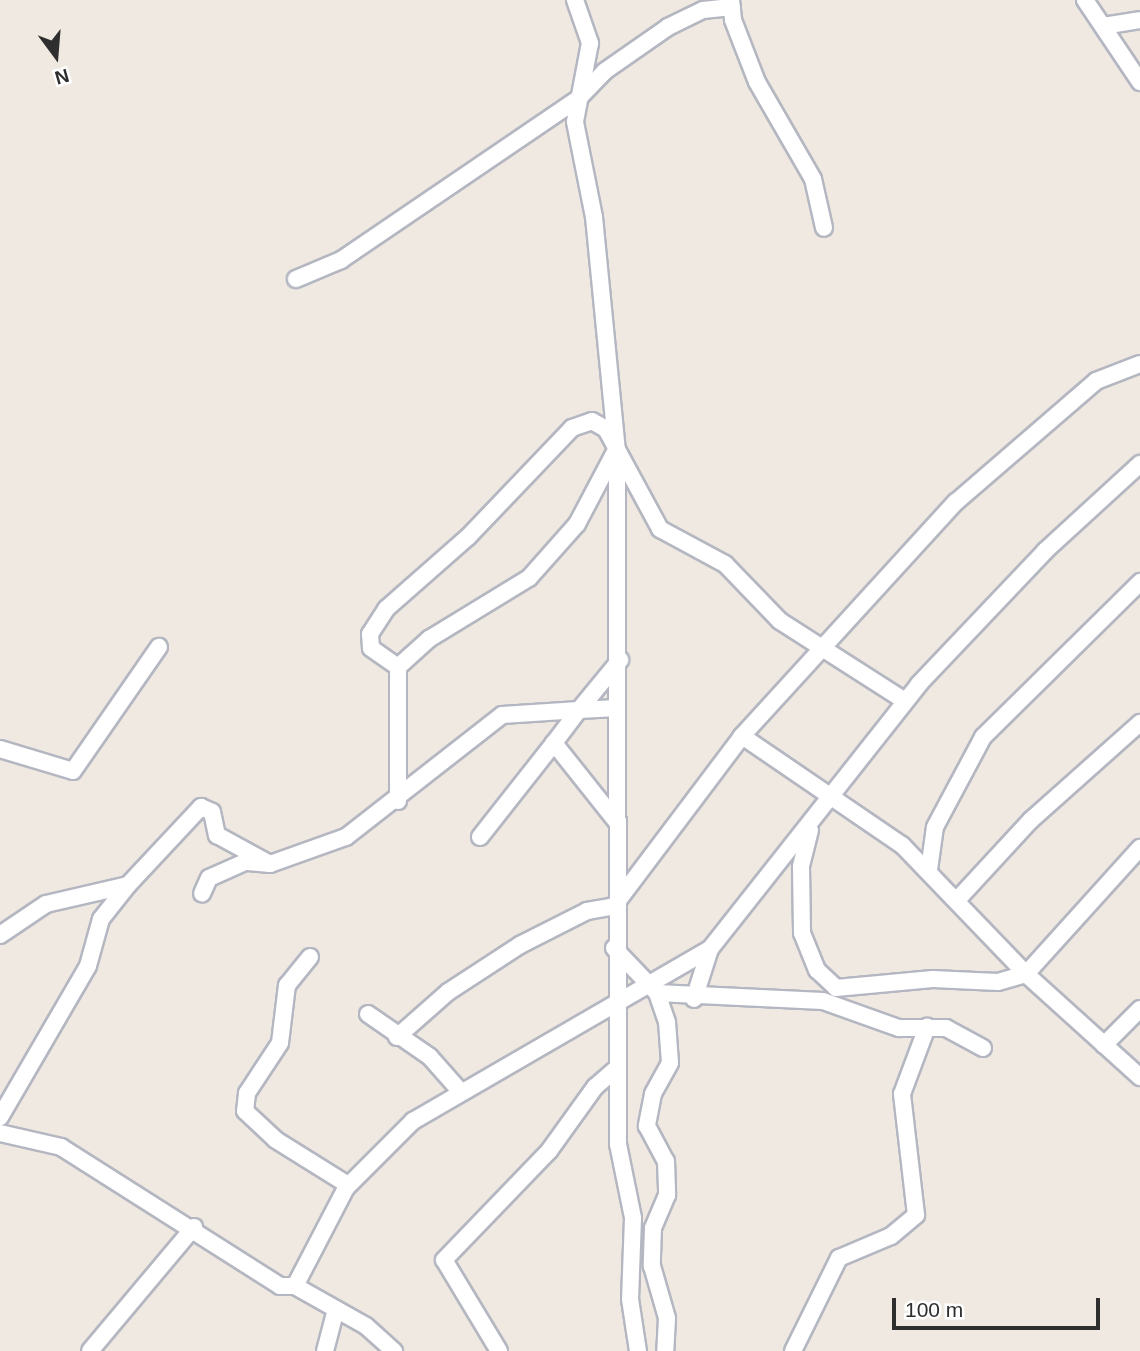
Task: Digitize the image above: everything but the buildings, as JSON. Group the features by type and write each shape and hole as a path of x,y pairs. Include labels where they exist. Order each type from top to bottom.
{"street":[{"path":"575,0 590,43 575,122 594,217 617,450 620,660 614,948 619,999 618,1144 633,1218 630,1299 638,1351"},
{"path":"1085,0 1140,82"},
{"path":"296,279 341,260 578,99 605,71 668,27 703,10 732,3 762,93 813,179 824,228"},
{"path":"1103,26 1140,20"},
{"path":"397,1037 448,992 520,946 587,911 614,906 742,736 956,502 1096,381 1140,364"},
{"path":"398,667 370,648 370,634 386,609 468,537 572,428 592,421 606,429 660,529 725,564 772,615 824,645 905,701"},
{"path":"398,801 398,667 429,639 529,578 577,524 617,450"},
{"path":"652,992 710,949 905,701 1045,551 1140,464"},
{"path":"929,870 935,827 983,737 1140,582"},
{"path":"0,749 73,771 159,648"},
{"path":"480,837 620,660"},
{"path":"201,894 209,878 245,862 270,864 325,850 398,801 502,715 617,708"},
{"path":"958,899 1031,820 1140,723"},
{"path":"742,736 832,796 929,870 1026,974 1140,1077"},
{"path":"554,743 616,821"},
{"path":"0,1117 78,985 102,919 128,885 201,807 212,813 217,835 270,864"},
{"path":"814,817 801,867 799,914 811,959 836,988 933,979 998,982 1026,974 1140,848"},
{"path":"0,934 47,904 128,885"},
{"path":"614,948 652,992 667,1022 670,1063 653,1094 647,1126 666,1161 667,1195 653,1228 652,1266 667,1318 665,1351"},
{"path":"694,999 710,949"},
{"path":"310,957 287,985 281,1043 247,1093 245,1111 266,1133 348,1185"},
{"path":"295,1286 348,1185 413,1121 619,999 652,992 694,999 823,1001 899,1028 946,1028 983,1048"},
{"path":"1104,1045 1140,1009"},
{"path":"368,1014 397,1037 430,1057 461,1092"},
{"path":"793,1351 839,1258 891,1236 916,1215 902,1094 927,1027"},
{"path":"499,1351 444,1260 549,1151 595,1087 617,1068"},
{"path":"0,1133 18,1133 61,1147 194,1227 280,1286 295,1286 336,1309 394,1351"},
{"path":"0,1145 18,1133"},
{"path":"90,1351 194,1227"},
{"path":"305,1268 319,1300"},
{"path":"325,1351 336,1309"}]}
